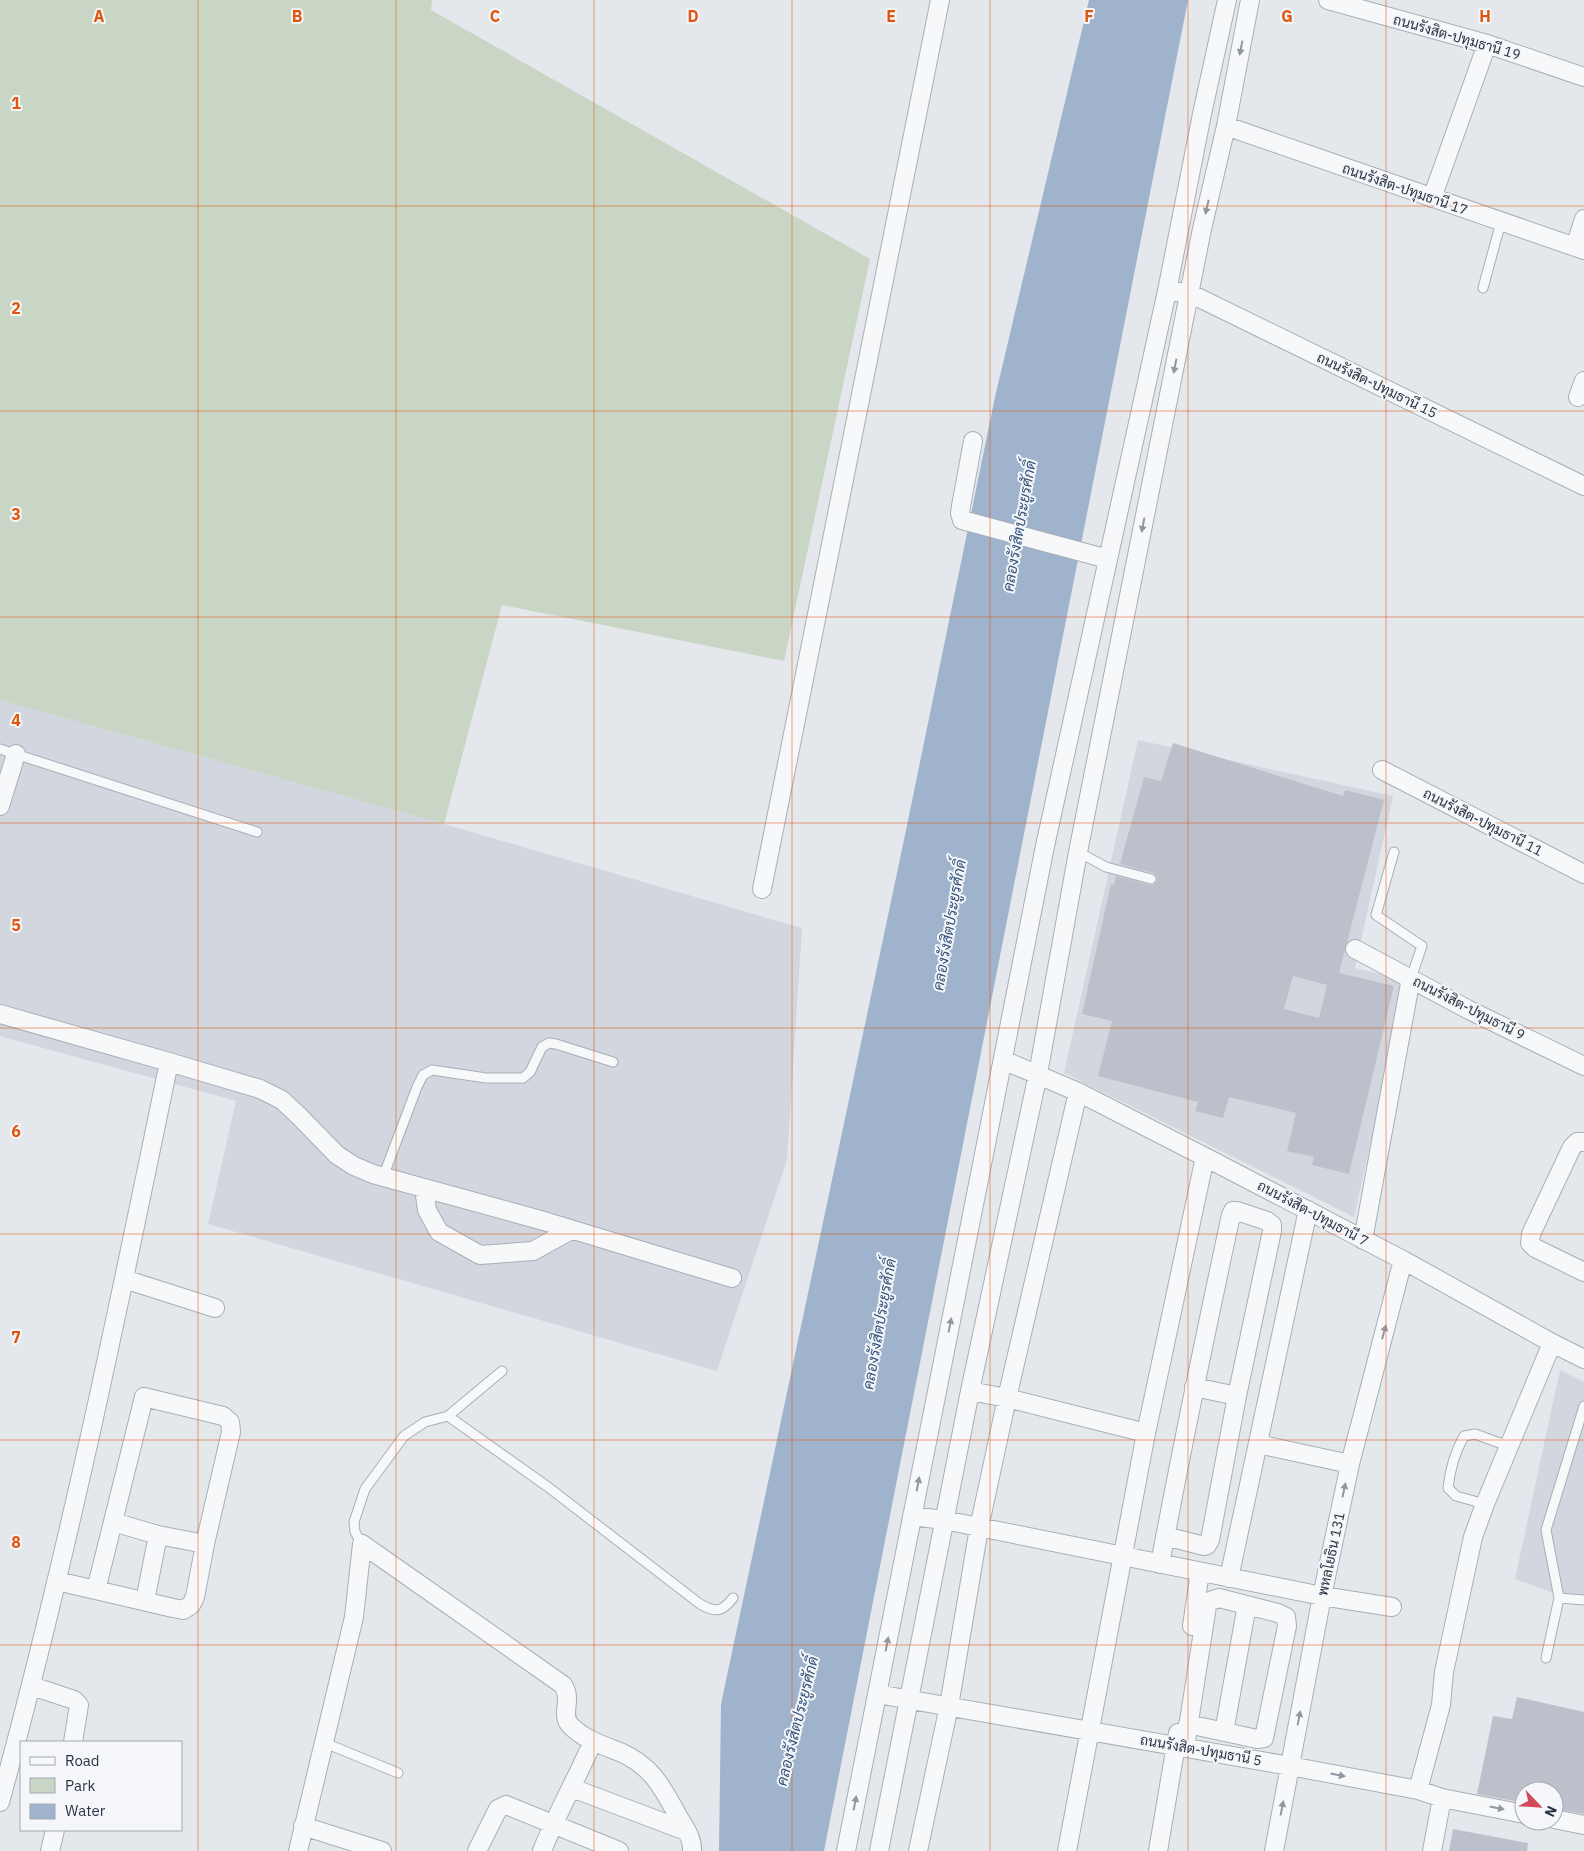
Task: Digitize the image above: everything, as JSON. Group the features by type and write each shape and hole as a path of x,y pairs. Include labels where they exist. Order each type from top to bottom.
{"street":[{"path":"762,889 940,0"},
{"path":"846,1851 1045,846 1167,291 1227,0"},
{"path":"879,1851 970,1391 1038,1074 1078,852 1189,292 1226,126 1250,0"},
{"name":"ถนนรังสิต-ปทุมธานี 19","path":"1328,0 1488,44 1584,77"},
{"path":"1432,198 1488,44"},
{"name":"ถนนรังสิต-ปทุมธานี 17","path":"1226,126 1579,249"},
{"path":"1579,249 1584,220"},
{"name":"ถนนรังสิต-ปทุมธานี 15","path":"1167,291 1189,292 1584,486"},
{"path":"973,442 960,513 962,520 1108,559"},
{"path":"0,806 8,751"},
{"name":"ถนนรังสิต-ปทุมธานี 11","path":"1382,770 1584,874"},
{"name":"ถนนรังสิต-ปทุมธานี 9","path":"1355,949 1469,1010 1584,1066"},
{"path":"1362,1240 1411,978"},
{"path":"0,1014 260,1089 282,1100 337,1155 354,1166 383,1178 571,1230 732,1278"},
{"name":"ถนนรังสิต-ปทุมธานี 7","path":"1002,1060 1078,1092 1205,1157 1403,1260 1584,1359"},
{"path":"0,1802 32,1686 57,1581 124,1279 169,1062"},
{"path":"918,1851 950,1706 979,1528 1078,1092"},
{"path":"1584,1142 1577,1142 1572,1147 1531,1234 1530,1243 1535,1248 1584,1272"},
{"path":"1067,1851 1146,1433 1205,1157"},
{"path":"424,1188 427,1210 439,1232 480,1255 533,1251 571,1230"},
{"path":"1229,1578 1308,1210"},
{"path":"1160,1564 1165,1536 1194,1387 1231,1215 1233,1211 1237,1211 1267,1221 1272,1225 1210,1540 1204,1546 1165,1536"},
{"name":"พหลโยธิน 131","path":"1274,1851 1322,1596 1350,1464 1403,1260"},
{"path":"124,1279 215,1308"},
{"path":"1418,1790 1441,1705 1444,1672 1473,1537 1508,1446 1552,1343"},
{"path":"1194,1387 1237,1396"},
{"path":"970,1391 1007,1398 1146,1433"},
{"path":"57,1581 96,1590 145,1601 183,1610 191,1605 195,1597 205,1544 231,1432 230,1422 222,1416 144,1397 96,1590"},
{"path":"1258,1444 1350,1464"},
{"path":"912,1516 944,1520 1322,1596 1392,1607"},
{"path":"113,1522 205,1544"},
{"path":"145,1601 158,1534"},
{"path":"298,1851 354,1617 362,1544 563,1685 568,1693 565,1715 567,1722 593,1742 639,1762 653,1774 662,1786 691,1840 692,1851"},
{"path":"1158,1851 1180,1746 1200,1572"},
{"path":"1180,1746 1188,1724 1207,1606 1210,1600 1215,1598 1247,1605 1286,1617 1287,1626 1264,1738 1257,1740 1188,1724"},
{"path":"1224,1732 1247,1605"},
{"path":"32,1686 74,1700 79,1705 73,1741"},
{"name":"ถนนรังสิต-ปทุมธานี 5","path":"877,1694 1290,1766 1418,1790 1442,1798 1514,1812"},
{"path":"542,1851 553,1823 572,1788 593,1742"},
{"path":"572,1788 686,1831"},
{"path":"1432,1851 1442,1798"},
{"path":"477,1851 498,1809 506,1805 619,1851"},
{"path":"1564,1822 1584,1825"},
{"path":"303,1826 382,1851"},
{"path":"50,1851 54,1831"}],"lane":[{"path":"1483,288 1501,222"},
{"path":"8,751 258,832"},
{"path":"1078,852 1106,867 1151,879"},
{"path":"1394,852 1376,915 1422,946 1411,978"},
{"path":"383,1178 417,1087 423,1075 432,1070 486,1078 523,1078 530,1072 542,1048 548,1043 613,1062"},
{"path":"362,1544 355,1532 354,1522 365,1489 404,1436 425,1422 448,1416 502,1371"},
{"path":"1546,1658 1559,1598 1546,1530 1584,1406"},
{"path":"448,1416 548,1487 700,1604 709,1609 720,1610 733,1598"},
{"path":"1485,1504 1456,1496 1448,1488 1450,1474 1459,1445 1464,1436 1475,1434 1508,1446"},
{"path":"1559,1598 1584,1600"},
{"path":"325,1742 398,1773"}],"shaded area":[{"path":"0,700 444,824 802,928 787,1160 717,1371 208,1224 236,1101 0,1036"},
{"path":"1138,740 1393,796 1355,968 1407,980 1354,1217 1064,1073"},
{"path":"1560,1370 1584,1382 1584,1604 1515,1579"}],"green space":[{"path":"0,0 432,0 431,10 870,259 784,661 502,605 444,824 0,700"}],"water":[{"name":"คลองรังสิตประยูรศักดิ์","path":"1089,0 1188,0 824,1851 719,1851 721,1704 904,840 995,397"}],"building":[{"path":"1173,743 1343,796 1345,790 1384,800 1339,973 1394,986 1349,1174 1312,1165 1314,1157 1287,1151 1296,1113 1229,1097 1223,1118 1195,1111 1198,1102 1098,1076 1112,1021 1082,1014 1111,884 1114,885 1116,876 1150,885 1157,881 1157,877 1153,873 1120,864 1144,777 1161,781","holes":["1293,976 1327,985 1319,1018 1284,1009"]},
{"path":"1517,1697 1584,1712 1584,1814 1564,1811 1564,1781 1514,1781 1514,1801 1477,1794 1493,1716 1512,1719"},
{"path":"1453,1829 1528,1843 1527,1851 1449,1851"}]}
